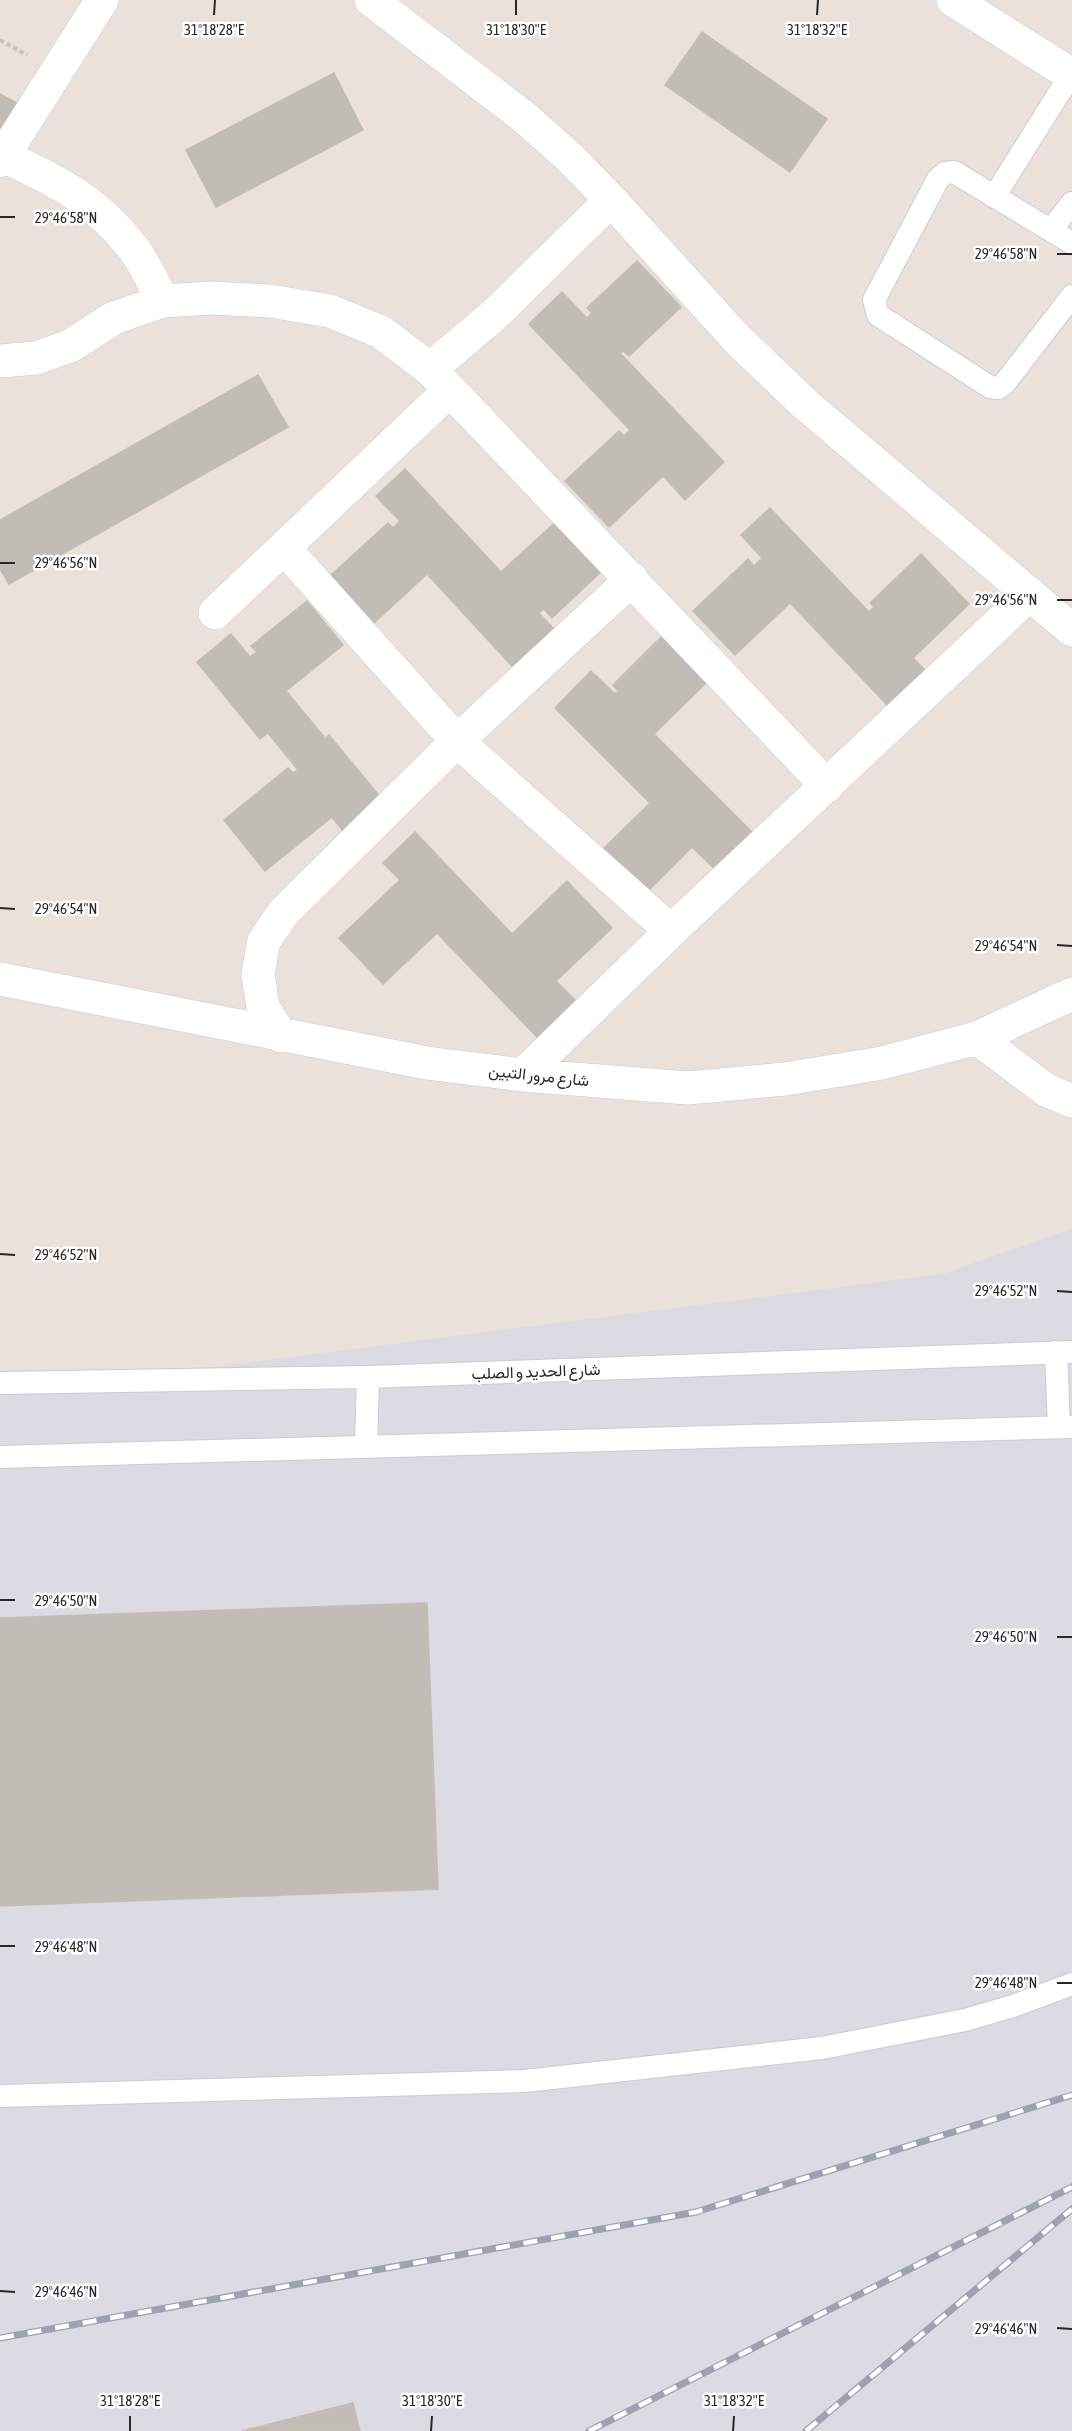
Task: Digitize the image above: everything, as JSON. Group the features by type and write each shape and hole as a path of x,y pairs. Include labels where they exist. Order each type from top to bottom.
{"street":[{"path":"102,0 2,158 55,180 98,210 134,249 163,301"},
{"path":"371,0 524,117 569,157 737,339 805,404 1072,630"},
{"path":"953,0 1071,74"},
{"path":"215,613 284,548 440,380 493,316 611,200"},
{"path":"0,361 36,358 70,346 114,318 163,301 211,298 270,301 330,311 381,332 440,380 827,786"},
{"path":"284,548 457,741 671,931"},
{"path":"281,1036 263,1007 258,974 264,941 283,913 457,741 632,579"},
{"path":"523,1075 671,931 1030,594"},
{"name":"شارع مرور التبين","path":"0,979 427,1063 523,1075 688,1088 785,1079 882,1063 977,1038 1072,994"},
{"path":"977,1038 1046,1090 1072,1101"}],"lane":[{"path":"994,197 1071,74"},
{"path":"1072,243 954,172 945,173 938,179 874,300 878,315 990,387 998,388 1004,384 1072,296"},
{"path":"1052,231 1072,203"},
{"path":"0,1457 1066,1427 1064,1352"},
{"name":"شارع الحديد و الصلب","path":"0,1383 368,1377 1064,1352"},
{"path":"366,1446 368,1377"},
{"path":"0,2096 525,2081 822,2049 964,2020 1013,2006 1072,1984"}],"shaded area":[{"path":"1072,1229 1072,2431 0,2431 0,1394 943,1274"}],"building":[{"path":"702,32 827,119 790,172 665,85"},
{"path":"334,73 363,130 216,207 186,150"},
{"path":"0,94 24,107 0,151"},
{"path":"637,261 681,307 629,356 623,351 620,353 724,462 685,500 663,476 609,527 565,481 619,431 624,436 630,430 529,324 562,292 587,318 592,313 587,308"},
{"path":"258,375 288,427 9,584 0,569 0,520"},
{"path":"405,469 501,572 559,519 604,569 552,618 544,609 539,613 564,640 523,678 427,574 374,623 330,576 388,523 393,528 400,521 376,496"},
{"path":"770,508 869,612 874,607 870,603 921,554 969,604 913,658 929,674 891,709 790,603 735,655 693,611 748,559 754,566 762,558 741,535"},
{"path":"307,601 343,645 286,691 325,738 329,735 386,804 347,836 332,817 265,871 224,820 288,768 293,773 298,770 268,733 260,739 197,662 231,634 250,657 257,652 251,646"},
{"path":"662,636 707,682 654,734 759,839 722,876 692,847 640,899 596,856 650,803 555,708 591,671 615,694 618,691 613,685"},
{"path":"415,832 512,934 567,881 612,928 556,981 576,1001 538,1038 437,933 383,984 339,938 400,880 383,863"},
{"path":"427,1603 438,1889 0,1906 0,1618"},
{"path":"353,2403 360,2431 242,2431"}],"railway":[{"path":"0,2338 696,2212 1072,2095"},
{"path":"589,2431 1072,2187"},
{"path":"806,2431 1072,2209"}]}
